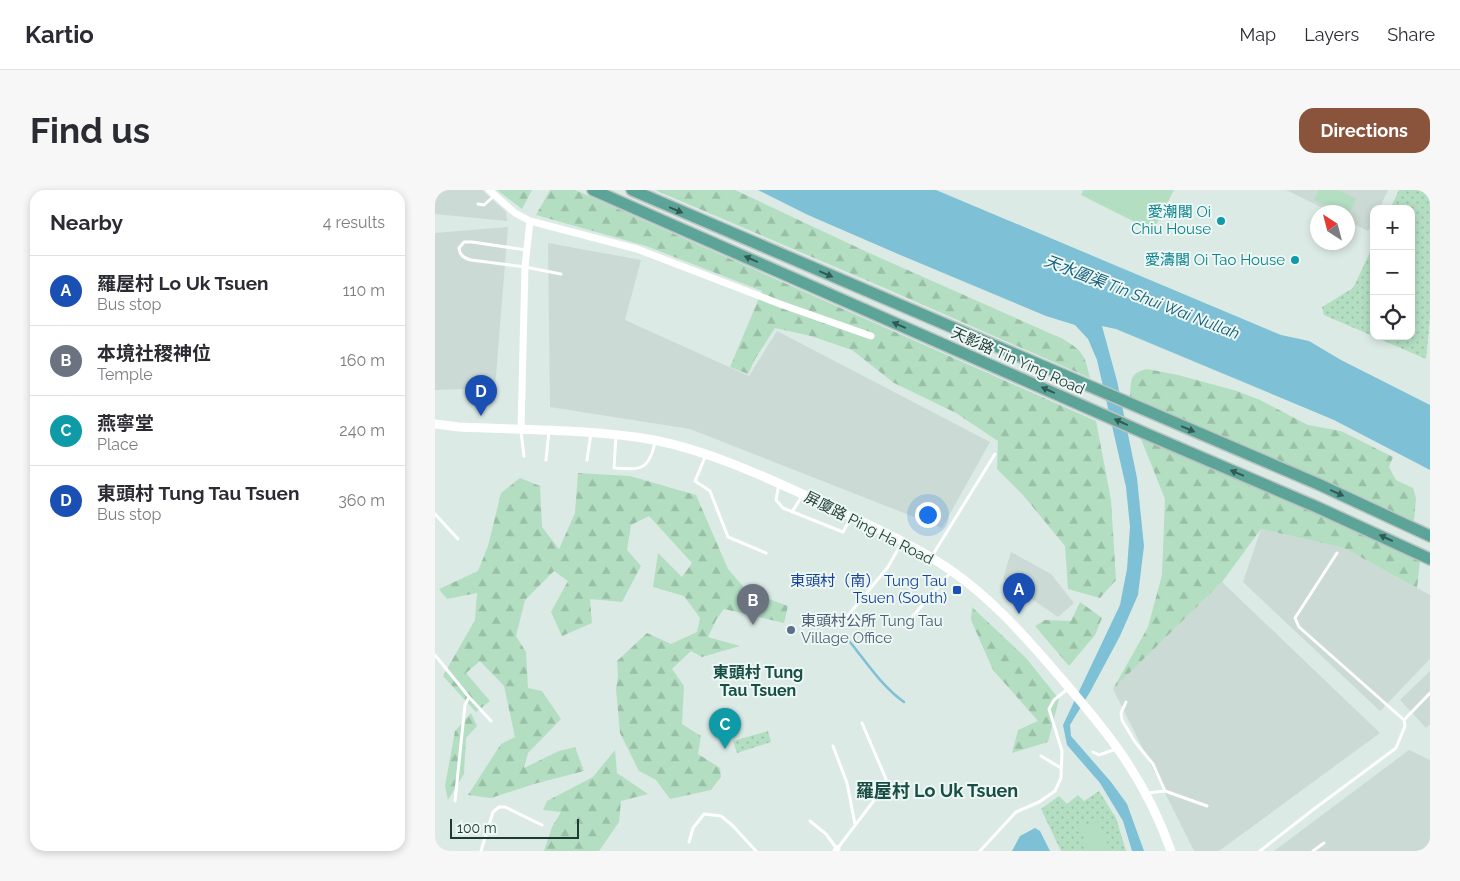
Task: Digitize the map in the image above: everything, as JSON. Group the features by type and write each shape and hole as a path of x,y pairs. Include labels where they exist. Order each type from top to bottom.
{"main road":[{"name":"天影路 Tin Ying Road","path":"593,190 1319,508 1430,560"},
{"name":"天影路 Tin Ying Road","path":"632,190 1318,484 1430,536"}],"street":[{"path":"489,190 515,213 530,221 637,249 780,304 871,336"},
{"path":"521,430 525,267 530,221"},
{"name":"屏廈路 Ping Ha Road","path":"435,424 459,427 591,433 655,440 706,454 780,484 903,541 951,571 980,593 1008,618 1072,691 1119,748 1146,793 1163,828 1171,851"}],"lane":[{"path":"478,204 484,205 495,196"},
{"path":"526,250 472,242 464,242 459,248 464,258 561,274"},
{"path":"521,430 524,456"},
{"path":"546,460 549,431"},
{"path":"587,460 591,433"},
{"path":"616,435 614,468 635,470 647,463 650,460 655,440"},
{"path":"706,454 695,481 710,492 727,537 766,553"},
{"path":"931,558 995,454"},
{"path":"780,484 776,500 783,508 843,532 851,517"},
{"path":"792,512 803,494"},
{"path":"435,514 458,539"},
{"path":"818,622 840,624 888,567 903,541"},
{"path":"1260,851 1314,808 1397,748 1405,726 1404,720 1296,623 1295,618 1337,552"},
{"path":"906,624 951,571"},
{"path":"435,655 491,721"},
{"path":"980,851 1016,812 1029,807 1055,791 1061,778 1062,752 1049,708 1053,700 1072,691"},
{"path":"1404,720 1430,693"},
{"path":"455,801 465,705 469,697"},
{"path":"1126,702 1121,713 1122,720 1135,742 1153,764 1165,791"},
{"path":"810,820 826,834 837,850 886,782 862,723"},
{"path":"833,746 847,783 856,824"},
{"path":"1093,752 1099,755 1119,748"},
{"path":"1041,756 1061,768"},
{"path":"1146,793 1165,791 1207,806"},
{"path":"481,851 493,812 499,807 505,807 542,825"},
{"path":"689,842 693,828 704,814 721,816 733,825 756,851"},
{"path":"1313,851 1324,843"}],"shaded area":[{"path":"435,190 482,190 506,212 507,221 435,214"},
{"path":"1286,190 1388,190 1381,205 1370,205 1370,227 1368,231 1355,224 1355,205 1317,205"},
{"path":"508,227 495,388 435,390 435,233"},
{"path":"548,243 641,260 625,320 749,376 777,331 990,442 942,528 690,429 550,407"},
{"path":"1261,529 1344,548 1430,595 1430,659 1380,711 1243,582"},
{"path":"1011,552 1051,574 1074,603 1058,617 1003,579"},
{"path":"1222,582 1380,733 1219,851 1194,851 1113,689"},
{"path":"1430,671 1430,724 1426,728 1400,700"},
{"path":"1409,750 1430,760 1430,851 1274,851"}],"green space":[{"path":"497,190 532,190 522,209"},
{"path":"550,190 575,190 1096,421 1111,500 1116,580 1100,598 1068,589 1065,546 1023,495 997,469 998,441 956,413 894,383 852,350 811,336 775,328 755,359 748,374 730,367 762,291 646,246 536,215"},
{"path":"655,190 735,190 867,252 1063,339 1082,354 1090,378 880,286"},
{"path":"1083,190 1174,190 1153,231 1081,195"},
{"path":"1319,190 1339,190 1356,199 1353,205 1324,205 1314,200"},
{"path":"1399,190 1430,190 1430,318 1426,359 1382,340 1415,340 1415,205 1392,205"},
{"path":"1370,252 1370,335 1324,315 1322,307 1353,288"},
{"path":"1147,369 1178,375 1237,391 1260,400 1308,425 1341,431 1393,457 1389,467 1396,480 1413,488 1416,498 1414,521 1347,490 1130,397 1132,378 1137,373"},
{"path":"1141,439 1340,523 1420,561 1417,588 1344,548 1261,529 1222,582 1113,689 1148,627 1162,575 1165,499"},
{"path":"578,473 630,476 696,495 728,569 747,591 788,606 784,623 724,609 708,637 740,646 702,657 691,651 672,669 684,686 682,724 701,736 698,754 720,768 721,777 711,790 670,799 656,780 639,771 620,733 616,689 618,676 617,661 647,633 671,644 697,632 700,618 684,596 653,587 658,553 682,577 692,563 649,516 631,525 627,550 641,566 622,602 590,599 592,623 562,636 551,612 568,581 554,571 525,600 516,636 526,652 528,688 542,691 561,719 528,753 524,768 559,751 575,747 584,771 491,798 468,795 501,744 515,737 504,686 480,661 466,673 490,701 476,712 443,676 475,620 477,593 447,599 439,589 478,571 488,546 501,493 520,478 540,486 542,527 559,549 575,513"},
{"path":"1080,602 1102,618 1095,635 1069,666 1035,626 1045,620 1071,621"},
{"path":"972,607 1026,658 1059,699 1048,742 1012,753 1018,730 1038,721 993,670 971,620"},
{"path":"471,713 477,726 466,738 464,774 448,800 445,786 455,731"},
{"path":"768,731 771,742 737,753 733,741"},
{"path":"615,750 617,773 648,794 621,801 619,822 599,851 544,851 552,827 561,812 543,810 547,801 593,777"},
{"path":"1099,791 1116,818 1126,851 1061,851 1041,809 1059,796 1067,804 1078,795 1084,801"},
{"path":"1097,820 1111,851 1090,851 1079,828"}],"water":[{"name":"天水圍渠 Tin Shui Wai Nullah","path":"758,190 936,190 1281,335 1309,341 1341,360 1430,405 1430,470 1334,420 1116,329 1102,326 1117,381 1137,478 1144,546 1138,595 1120,636 1070,725 1071,736 1111,782 1127,804 1144,851 1132,851 1123,821 1100,783 1067,745 1063,725 1120,605 1127,569 1130,527 1126,487 1097,360 1088,339 1075,325 1046,316 898,254 808,215"},
{"path":"1035,828 1040,831 1050,851 1012,851 1020,836"}],"waterway":[{"path":"843,636 851,643 881,681 904,702"}],"place":[{"name":"愛潮閣 Oi Chiu House","path":"1221,221"},
{"name":"愛濤閣 Oi Tao House","path":"1295,260"},
{"name":"東頭村 Tung Tau Tsuen","path":"481,416"},
{"name":"東頭村（南） Tung Tau Tsuen (South)","path":"957,590"},
{"name":"羅屋村 Lo Uk Tsuen","path":"1019,614"},
{"name":"本境社稷神位","path":"753,625"},
{"name":"東頭村公所 Tung Tau Village Office","path":"791,630"},
{"name":"燕寧堂","path":"725,749"}],"district":[{"name":"東頭村 Tung Tau Tsuen","path":"758,681"},
{"name":"羅屋村 Lo Uk Tsuen","path":"937,790"}]}
